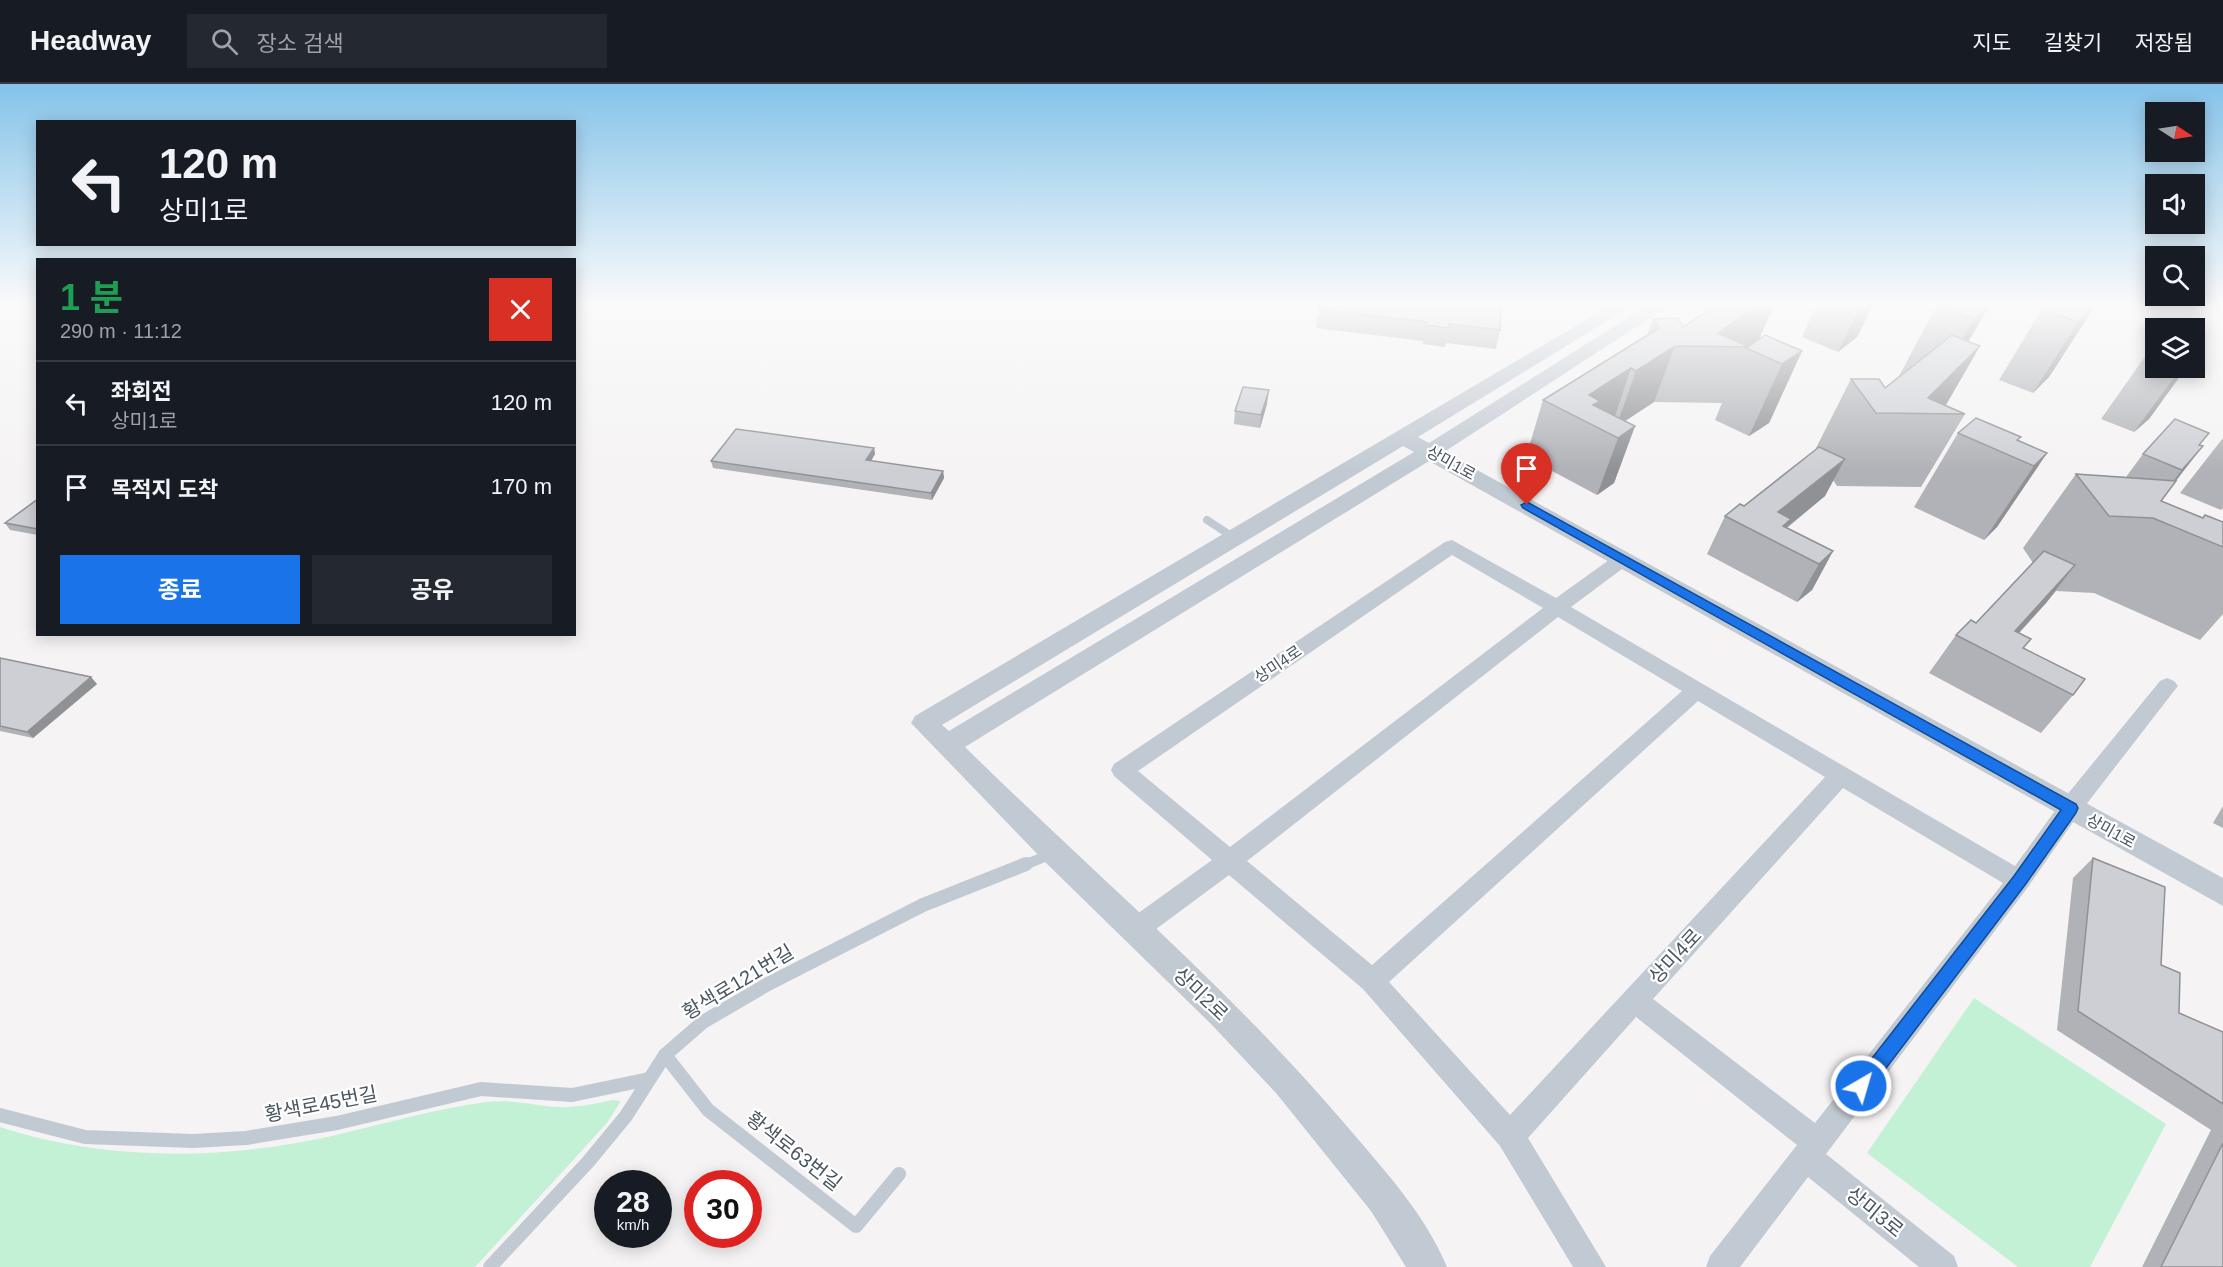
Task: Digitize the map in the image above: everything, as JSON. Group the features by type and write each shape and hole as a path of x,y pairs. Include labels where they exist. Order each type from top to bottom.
{"street":[{"path":"1233,537 1531,360"},
{"path":"948,745 1431,451 1574,360"},
{"name":"상미1로","path":"1402,437 1431,451 2223,893"},
{"name":"상미2로","path":"1233,537 924,723 1054,853 1222,1014 1322,1121 1384,1198 1428,1267"},
{"name":"상미4로","path":"1591,1267 1510,1136 1372,981 1122,770 1452,546 2019,880"},
{"path":"1135,930 1230,863 1556,607 1623,559"},
{"path":"1721,1267 2019,880 2070,808 2167,686"},
{"path":"1372,981 1697,690"},
{"name":"상미4로","path":"1510,1136 1841,775"},
{"name":"상미3로","path":"1634,1000 1812,1150 1943,1267"}],"lane":[{"path":"1208,520 1233,537"},
{"name":"황색로121번길","path":"490,1267 588,1162 626,1116 665,1056 703,1022 768,984 923,905 1054,853"},
{"name":"황색로63번길","path":"665,1056 708,1110 856,1226 899,1174"},
{"name":"황색로45번길","path":"0,1115 85,1137 193,1142 246,1138 337,1123 481,1089 572,1095 649,1079"}],"green space":[{"path":"1974,998 2166,1124 2090,1267 2018,1267 1867,1153"},
{"path":"620,1101 607,1123 475,1267 0,1267 0,1127 79,1146 160,1154 201,1153 283,1145 323,1138 446,1109 487,1102 562,1107"}],"building":[{"path":"1607,360 1653,360 1636,371 1631,368 1589,395 1600,401 1593,405 1635,426 1618,438 1543,400"},
{"path":"1773,360 1788,360 1782,364"},
{"path":"1920,360 1966,360 1928,398 1965,414 1876,413 1851,379 1879,379 1885,388"},
{"path":"1243,387 1269,390 1261,415 1235,411"},
{"path":"1976,418 2021,437 2017,440 2047,453 2034,466 1958,433"},
{"path":"2175,419 2209,433 2199,445 2203,446 2182,470 2143,454"},
{"path":"736,429 874,448 866,460 943,471 931,493 711,461"},
{"path":"1819,447 1845,459 1778,512 1791,519 1783,526 1833,551 1819,564 1725,516 1740,504 1744,506"},
{"path":"2076,474 2176,481 2161,501 2203,518 2205,515 2223,522 2223,547 2153,518 2109,516"},
{"path":"36,500 36,529 5,523"},
{"path":"2044,551 2075,565 2015,631 2031,639 2023,648 2085,679 2073,695 1956,635 1971,620 1976,623"},
{"path":"0,658 91,677 27,732 0,726"},
{"path":"2093,858 2165,887 2161,965 2180,973 2179,1013 2223,1032 2223,1104 2078,1011"},
{"path":"2223,1143 2223,1267 2161,1267"}],"route":[{"path":"1527,505 2070,808 2019,880 1861,1086"}]}
